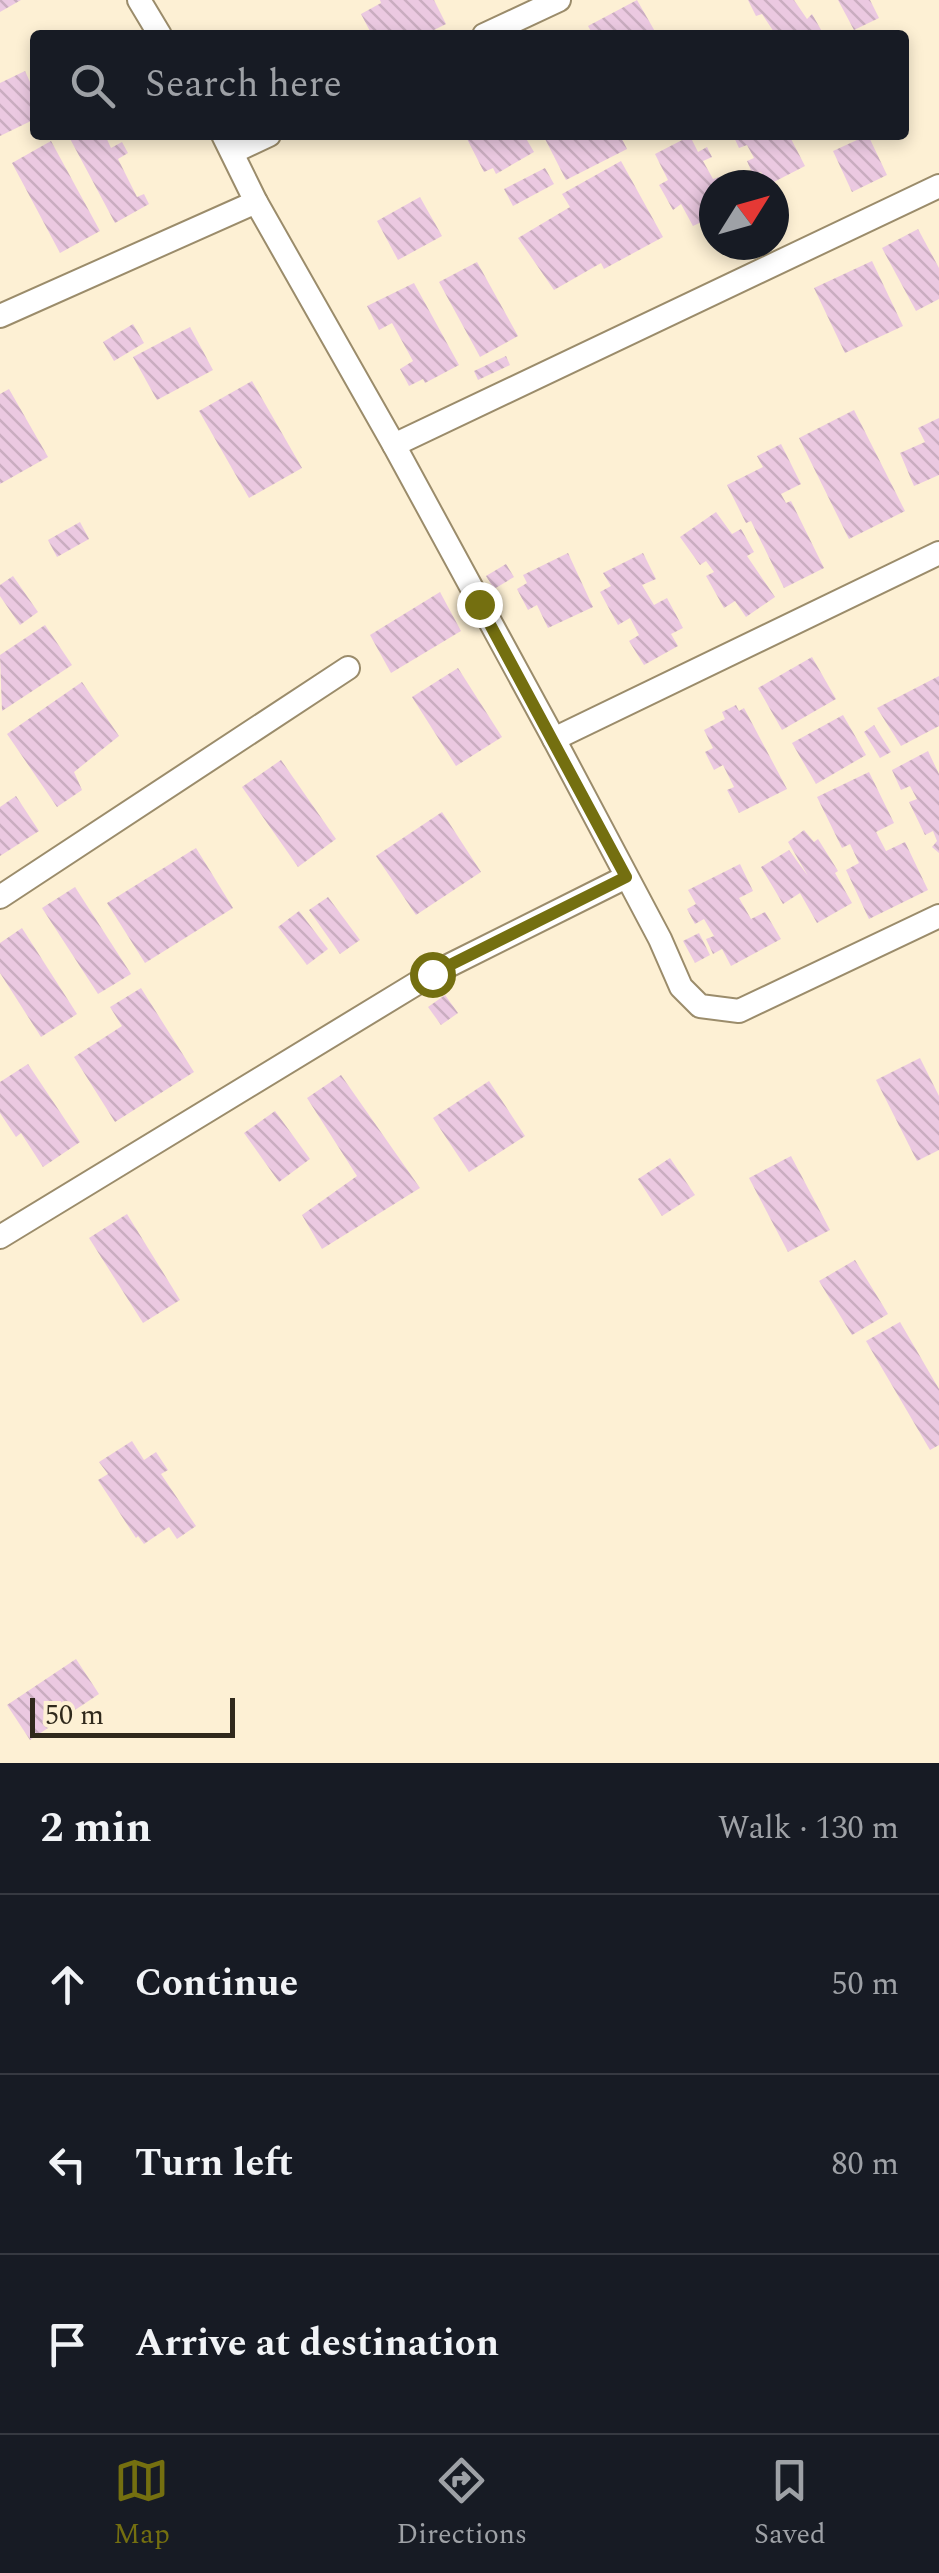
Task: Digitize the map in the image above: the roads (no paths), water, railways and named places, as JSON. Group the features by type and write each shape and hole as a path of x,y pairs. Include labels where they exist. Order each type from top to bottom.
{"street":[{"path":"139,0 157,30"},
{"path":"495,30 559,0"},
{"path":"228,143 256,202 554,739 660,939 681,987 700,1006 739,1011 939,916"},
{"path":"394,445 939,186"},
{"path":"0,316 256,202"},
{"path":"554,739 939,553"},
{"path":"0,896 348,668"},
{"path":"0,1237 432,974 626,877"}]}
